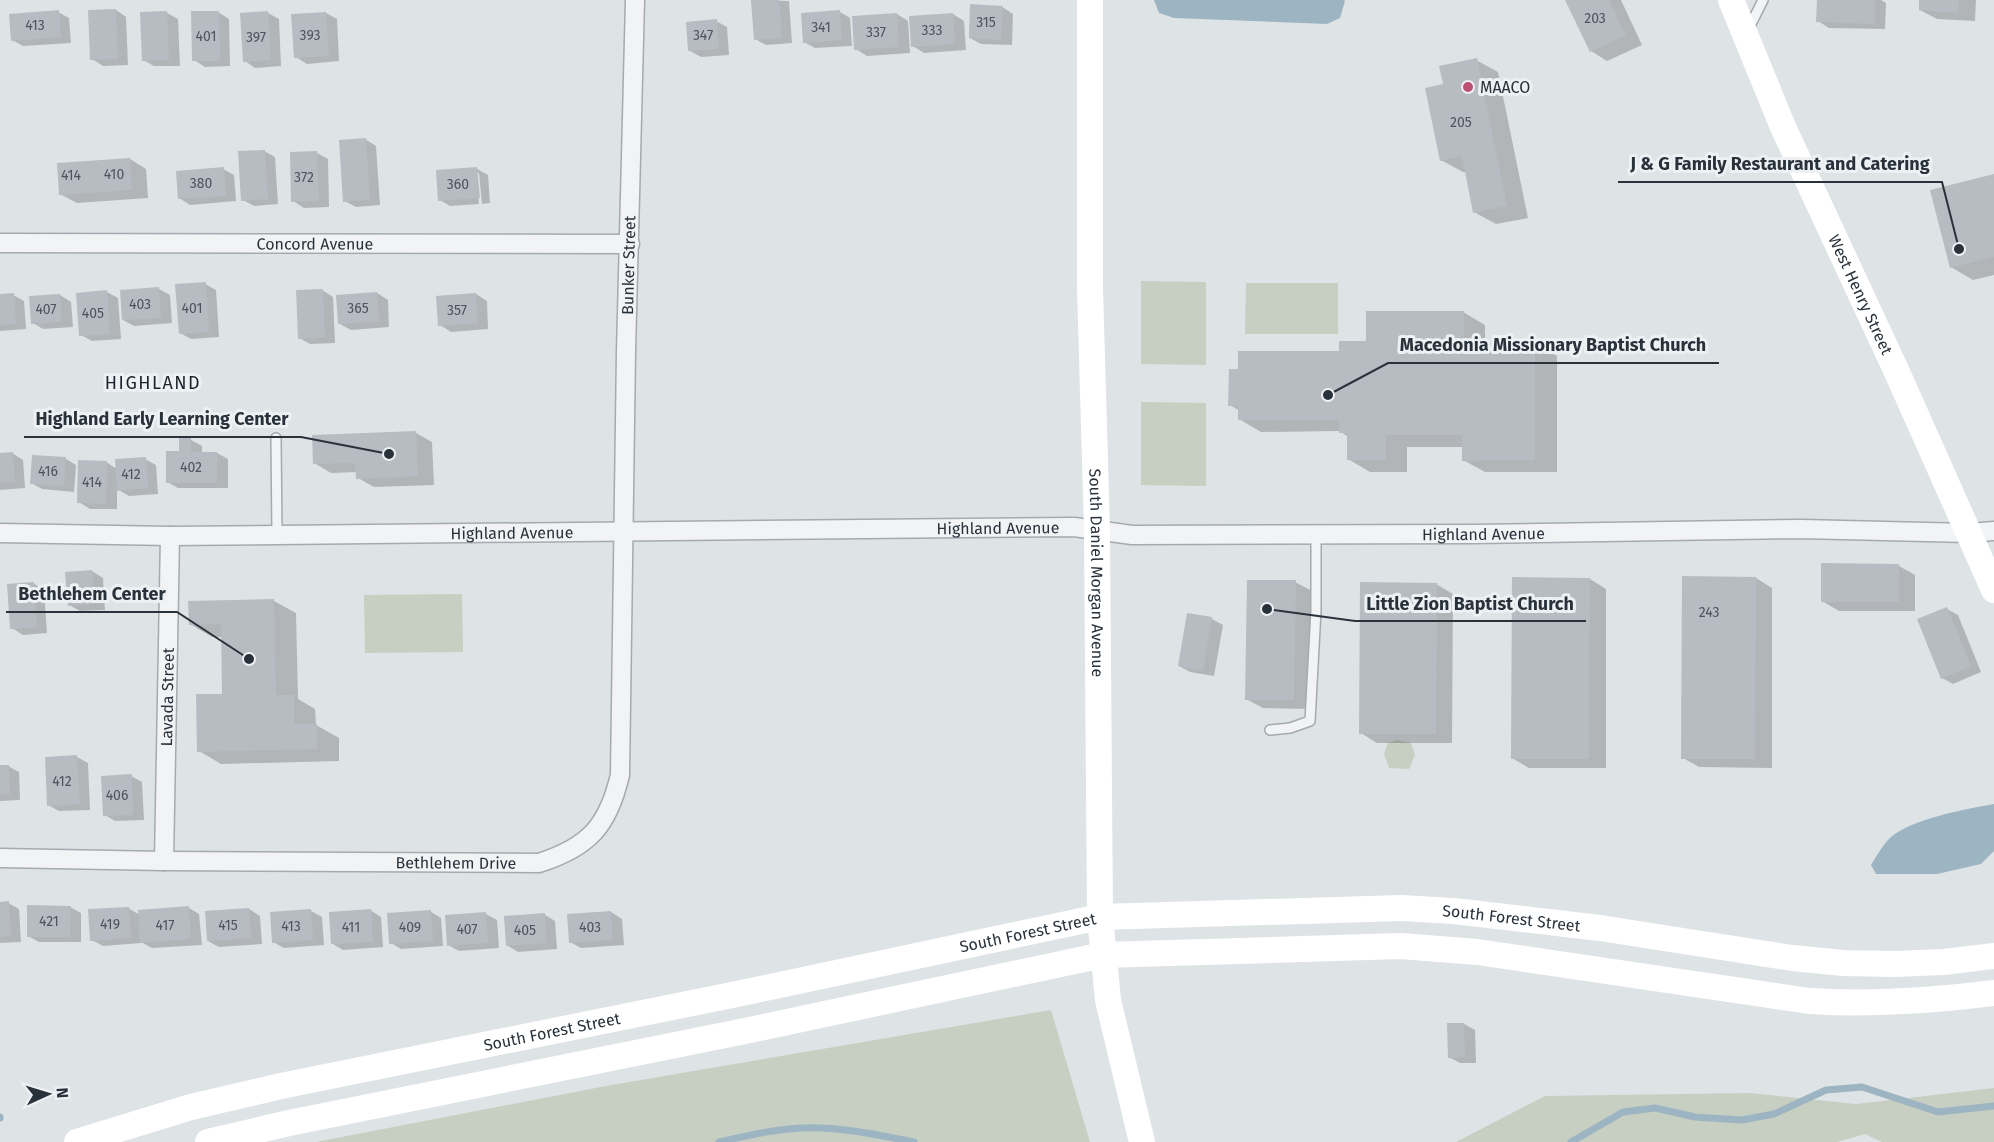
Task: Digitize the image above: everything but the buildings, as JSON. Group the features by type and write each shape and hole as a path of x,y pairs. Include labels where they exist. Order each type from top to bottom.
{"street":[{"name":"Bunker Street","path":"623,531 635,0"},
{"name":"South Daniel Morgan Avenue","path":"1090,0 1090,288 1097,531 1100,917 1108,1000 1142,1142"},
{"name":"West Henry Street","path":"1731,0 1783,127 1896,370 1994,590"},
{"name":"Concord Avenue","path":"0,243 630,244"},
{"name":"Highland Avenue","path":"0,532 170,536 1062,527 1132,535 1802,529 1968,533 1994,531"},
{"name":"Bethlehem Drive","path":"0,858 522,863 539,862 564,855 585,841 603,823 614,800 620,776 623,531"},
{"name":"Lavada Street","path":"164,861 170,536"},
{"name":"South Forest Street","path":"77,1142 191,1107 281,1086 737,994 1100,917 1401,908 1454,911 1600,928 1792,958 1843,963 1944,962 1994,956"},
{"path":"208,1142 289,1123 745,1031 1103,955 1401,946 1477,951 1809,1001 1856,1004 1904,1003 1994,993"}],"lane":[{"path":"1746,36 1763,0"},
{"path":"276,438 277,535"},
{"path":"1270,730 1290,728 1310,721 1316,610 1316,534"}],"green space":[{"path":"1141,281 1206,282 1206,365 1141,364"},
{"path":"1246,283 1338,283 1338,334 1245,334"},
{"path":"1141,402 1206,403 1206,486 1141,485"},
{"path":"462,594 463,652 365,653 364,595"},
{"path":"1397,740 1411,743 1415,755 1409,769 1389,768 1384,754 1388,743"},
{"path":"1051,1010 1090,1142 316,1142 606,1086"},
{"path":"1994,1088 1994,1142 1882,1142 1865,1134 1837,1142 1456,1142 1545,1096 1750,1093 1856,1104"}],"water":[{"path":"1154,0 1345,1 1340,18 1327,24 1174,18 1159,13"},
{"path":"1994,804 1994,851 1981,864 1937,874 1876,874 1871,865 1889,839 1910,826 1939,816"}],"waterway":[{"path":"1571,1142 1623,1112 1655,1108 1695,1117 1742,1120 1774,1114 1826,1090 1862,1087 1938,1112 1994,1106"},
{"path":"719,1142 771,1131 816,1128 830,1128 914,1142"}],"place":[{"name":"MAACO","path":"1468,87"},
{"name":"J & G Family Restaurant and Catering","path":"1959,249"},
{"name":"Macedonia Missionary Baptist Church","path":"1328,395"},
{"name":"Highland Early Learning Center","path":"389,454"},
{"name":"Little Zion Baptist Church","path":"1267,609"},
{"name":"Bethlehem Center","path":"249,659"}],"district":[{"name":"HIGHLAND","path":"153,383"}]}
